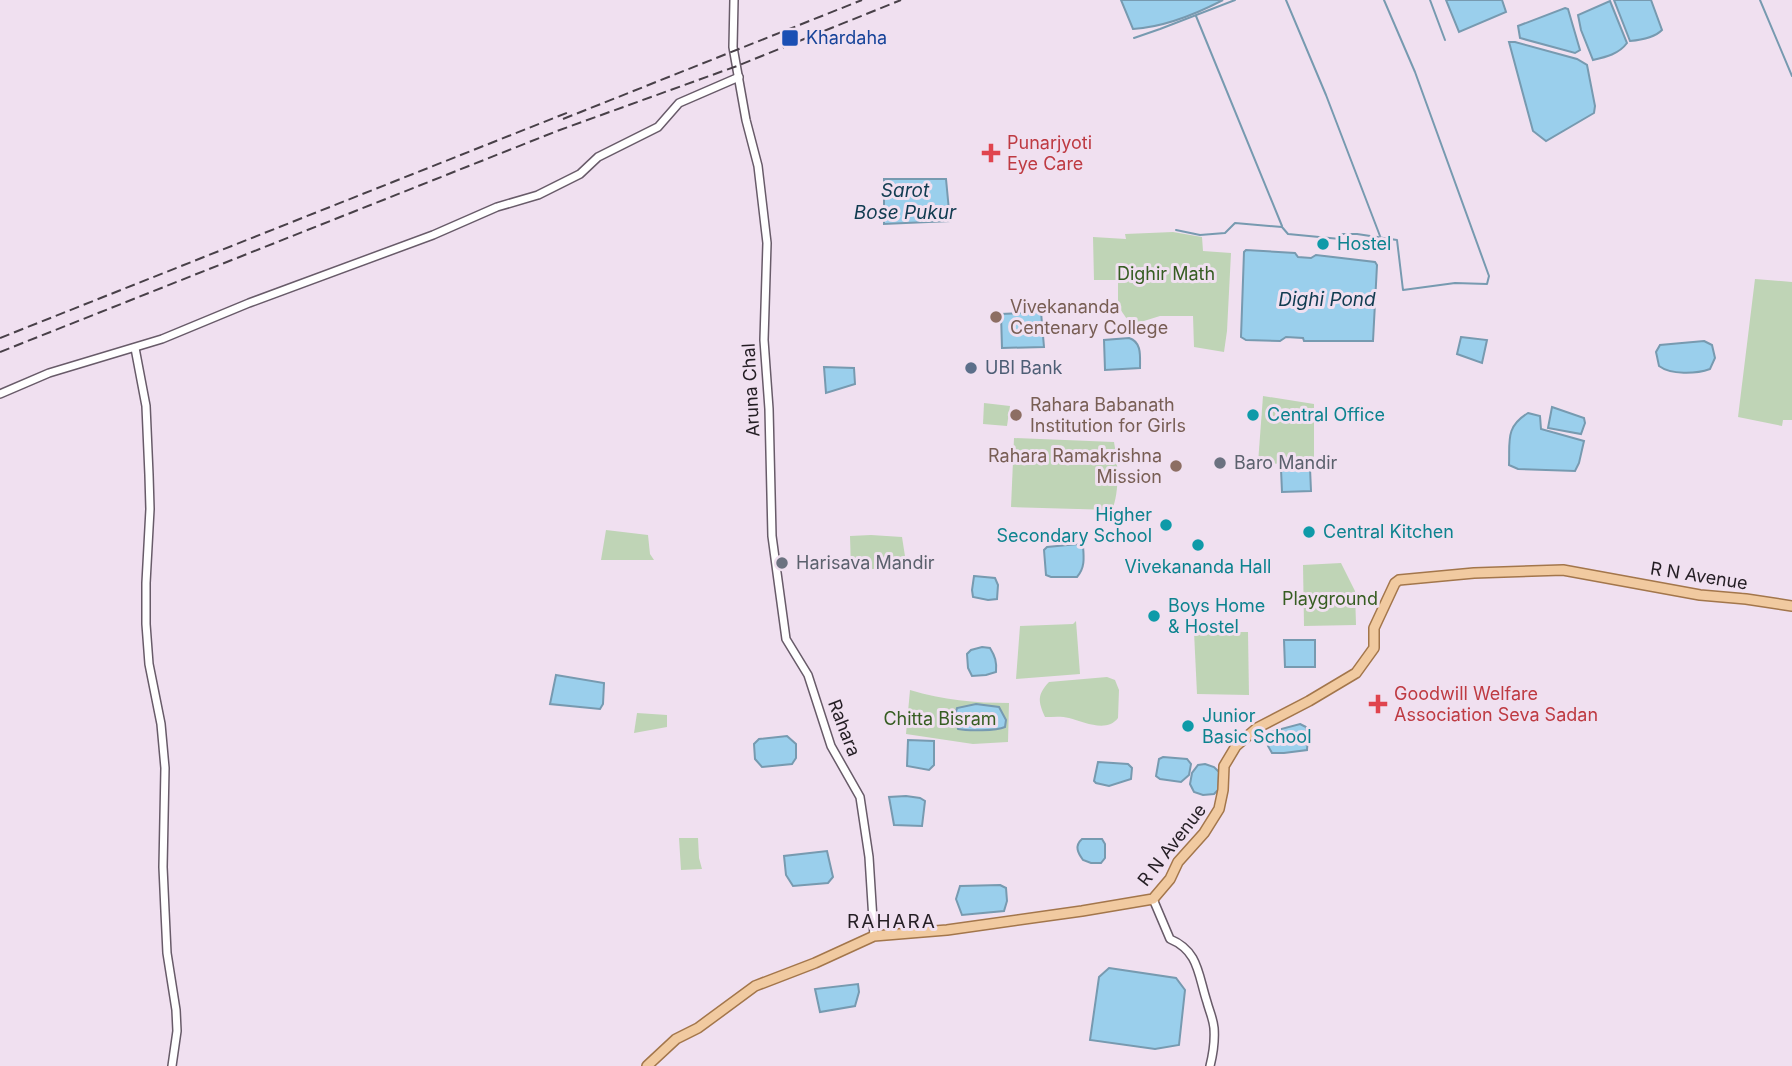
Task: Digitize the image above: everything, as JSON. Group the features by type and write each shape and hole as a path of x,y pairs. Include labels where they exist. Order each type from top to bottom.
{"main road":[{"name":"R N Avenue","path":"647,1066 676,1039 698,1028 755,986 815,964 874,936 947,930 1153,900 1219,809 1224,766 1236,746 1256,728 1356,673 1374,648 1374,628 1391,590 1399,580 1474,573 1563,570 1700,595 1792,606"}],"street":[{"name":"Aruna Chal","path":"734,0 733,47 746,120 758,166 767,243 764,340 769,409 772,536"},
{"path":"0,394 49,373 162,339 260,299 433,235 497,207 538,195 580,174 598,158 658,128 679,103 739,77"},
{"path":"135,348 146,406 150,509 146,624 149,664 161,724 164,758 165,911 167,953 177,1031 172,1066"},
{"name":"Rahara","path":"772,536 786,639 808,675 831,746 860,797 869,857 874,936"},
{"path":"1153,900 1166,933 1193,957 1198,970 1214,1030 1210,1066"}],"green space":[{"name":"Dighir Math","path":"1173,232 1202,237 1203,251 1231,253 1224,352 1194,347 1193,316 1160,316 1131,325 1118,306 1118,280 1094,280 1093,237 1126,239 1125,234"},
{"path":"1755,279 1792,282 1792,420 1783,420 1782,426 1738,417"},
{"path":"1263,396 1314,404 1314,465 1258,463"},
{"path":"984,403 1010,406 1007,426 983,424"},
{"path":"1014,438 1114,442 1118,476 1112,510 1011,507"},
{"path":"606,530 648,535 650,554 654,560 601,560"},
{"path":"850,536 902,537 907,569 851,569"},
{"name":"Playground","path":"1341,563 1355,591 1356,625 1304,626 1303,565"},
{"path":"1076,621 1080,674 1016,679 1020,626 1073,624"},
{"path":"1194,632 1248,632 1249,695 1197,694"},
{"path":"1107,677 1115,680 1119,690 1118,718 1113,722 1102,726 1066,717 1045,717 1040,698 1049,682"},
{"name":"Chitta Bisram","path":"910,690 959,700 1009,703 1008,742 973,744 906,734"},
{"path":"637,713 667,715 667,727 634,733"},
{"path":"679,838 698,838 702,869 681,870"}],"water":[{"path":"1121,0 1223,0 1180,19 1133,29"},
{"path":"1446,0 1502,0 1506,12 1459,32"},
{"path":"1614,0 1651,0 1662,30 1651,37 1630,41"},
{"path":"1610,1 1627,43 1616,52 1593,60 1578,15"},
{"path":"1568,9 1580,50 1575,53 1520,38 1518,26"},
{"path":"1509,42 1577,59 1587,65 1594,113 1546,141 1533,131"},
{"name":"Sarot Bose Pukur","path":"884,179 946,179 950,221 884,224"},
{"name":"Dighi Pond","path":"1246,250 1295,253 1298,257 1311,258 1316,255 1375,262 1373,341 1304,341 1303,338 1286,337 1280,341 1246,340 1241,337"},
{"path":"1041,312 1044,347 1002,348 1001,314"},
{"path":"1461,337 1487,340 1482,363 1457,354"},
{"path":"1129,338 1138,346 1140,368 1105,370 1104,340"},
{"path":"1704,341 1712,345 1715,358 1710,369 1684,373 1659,366 1656,352 1660,345"},
{"path":"824,367 854,368 855,384 826,393"},
{"path":"1552,407 1584,418 1581,434 1548,428"},
{"path":"1528,413 1540,416 1541,429 1584,441 1575,471 1518,469 1509,465 1512,429"},
{"path":"1310,468 1311,491 1282,492 1281,469"},
{"path":"1078,544 1083,546 1084,559 1077,577 1046,575 1044,550 1047,547"},
{"path":"974,576 995,578 998,585 997,599 973,597"},
{"path":"1284,640 1315,640 1315,667 1285,667"},
{"path":"982,647 992,651 996,672 972,676 968,668 967,654"},
{"path":"556,675 604,683 603,704 600,709 550,704"},
{"path":"976,704 999,707 1006,720 1005,727 958,729 955,716 957,708"},
{"path":"1300,724 1306,727 1307,750 1272,753 1266,733"},
{"path":"787,736 796,744 796,758 792,764 762,767 755,759 754,744 759,739"},
{"path":"908,740 934,741 934,765 929,770 907,766"},
{"path":"1159,759 1187,759 1191,764 1189,775 1181,782 1160,779 1156,776"},
{"path":"1098,762 1128,764 1132,768 1131,779 1109,786 1096,783 1094,781"},
{"path":"1205,764 1219,772 1218,790 1214,794 1194,792 1190,784 1192,773 1198,765"},
{"path":"906,796 925,801 922,826 894,825 889,797"},
{"path":"1082,839 1102,839 1105,844 1105,858 1101,863 1083,860 1077,847"},
{"path":"827,851 833,877 828,883 793,886 786,875 784,856"},
{"path":"1000,885 1006,888 1007,901 1004,911 962,915 956,899 960,886"},
{"path":"1109,968 1176,978 1185,990 1179,1045 1155,1049 1090,1040 1099,977"},
{"path":"858,984 855,1006 820,1012 815,989"}],"waterway":[{"path":"1134,38 1235,0"},
{"path":"1286,0 1380,236"},
{"path":"1176,230 1200,235 1225,233 1235,223 1282,227 1288,234 1340,239 1342,234 1357,234 1397,240 1403,290 1455,283 1487,284 1489,276 1415,72 1384,0"},
{"path":"1430,0 1445,40"},
{"path":"1760,0 1792,76"},
{"path":"1196,16 1282,226"}],"railway":[{"path":"563,119 862,0"},
{"path":"0,352 557,131 737,66 901,0"},
{"path":"0,338 569,112"}],"place":[{"name":"Khardaha","path":"790,38"},
{"name":"Punarjyoti Eye Care","path":"991,153"},
{"name":"Hostel","path":"1323,244"},
{"name":"Vivekananda Centenary College","path":"996,317"},
{"name":"UBI Bank","path":"971,368"},
{"name":"Rahara Babanath Institution for Girls","path":"1016,415"},
{"name":"Central Office","path":"1253,415"},
{"name":"Baro Mandir","path":"1220,463"},
{"name":"Rahara Ramakrishna Mission","path":"1176,466"},
{"name":"Higher Secondary School","path":"1166,525"},
{"name":"Central Kitchen","path":"1309,532"},
{"name":"Vivekananda Hall","path":"1198,545"},
{"name":"Harisava Mandir","path":"782,563"},
{"name":"Boys Home & Hostel","path":"1154,616"},
{"name":"Goodwill Welfare Association Seva Sadan","path":"1378,704"},
{"name":"Junior Basic School","path":"1188,726"}],"district":[{"name":"RAHARA","path":"892,921"}]}
